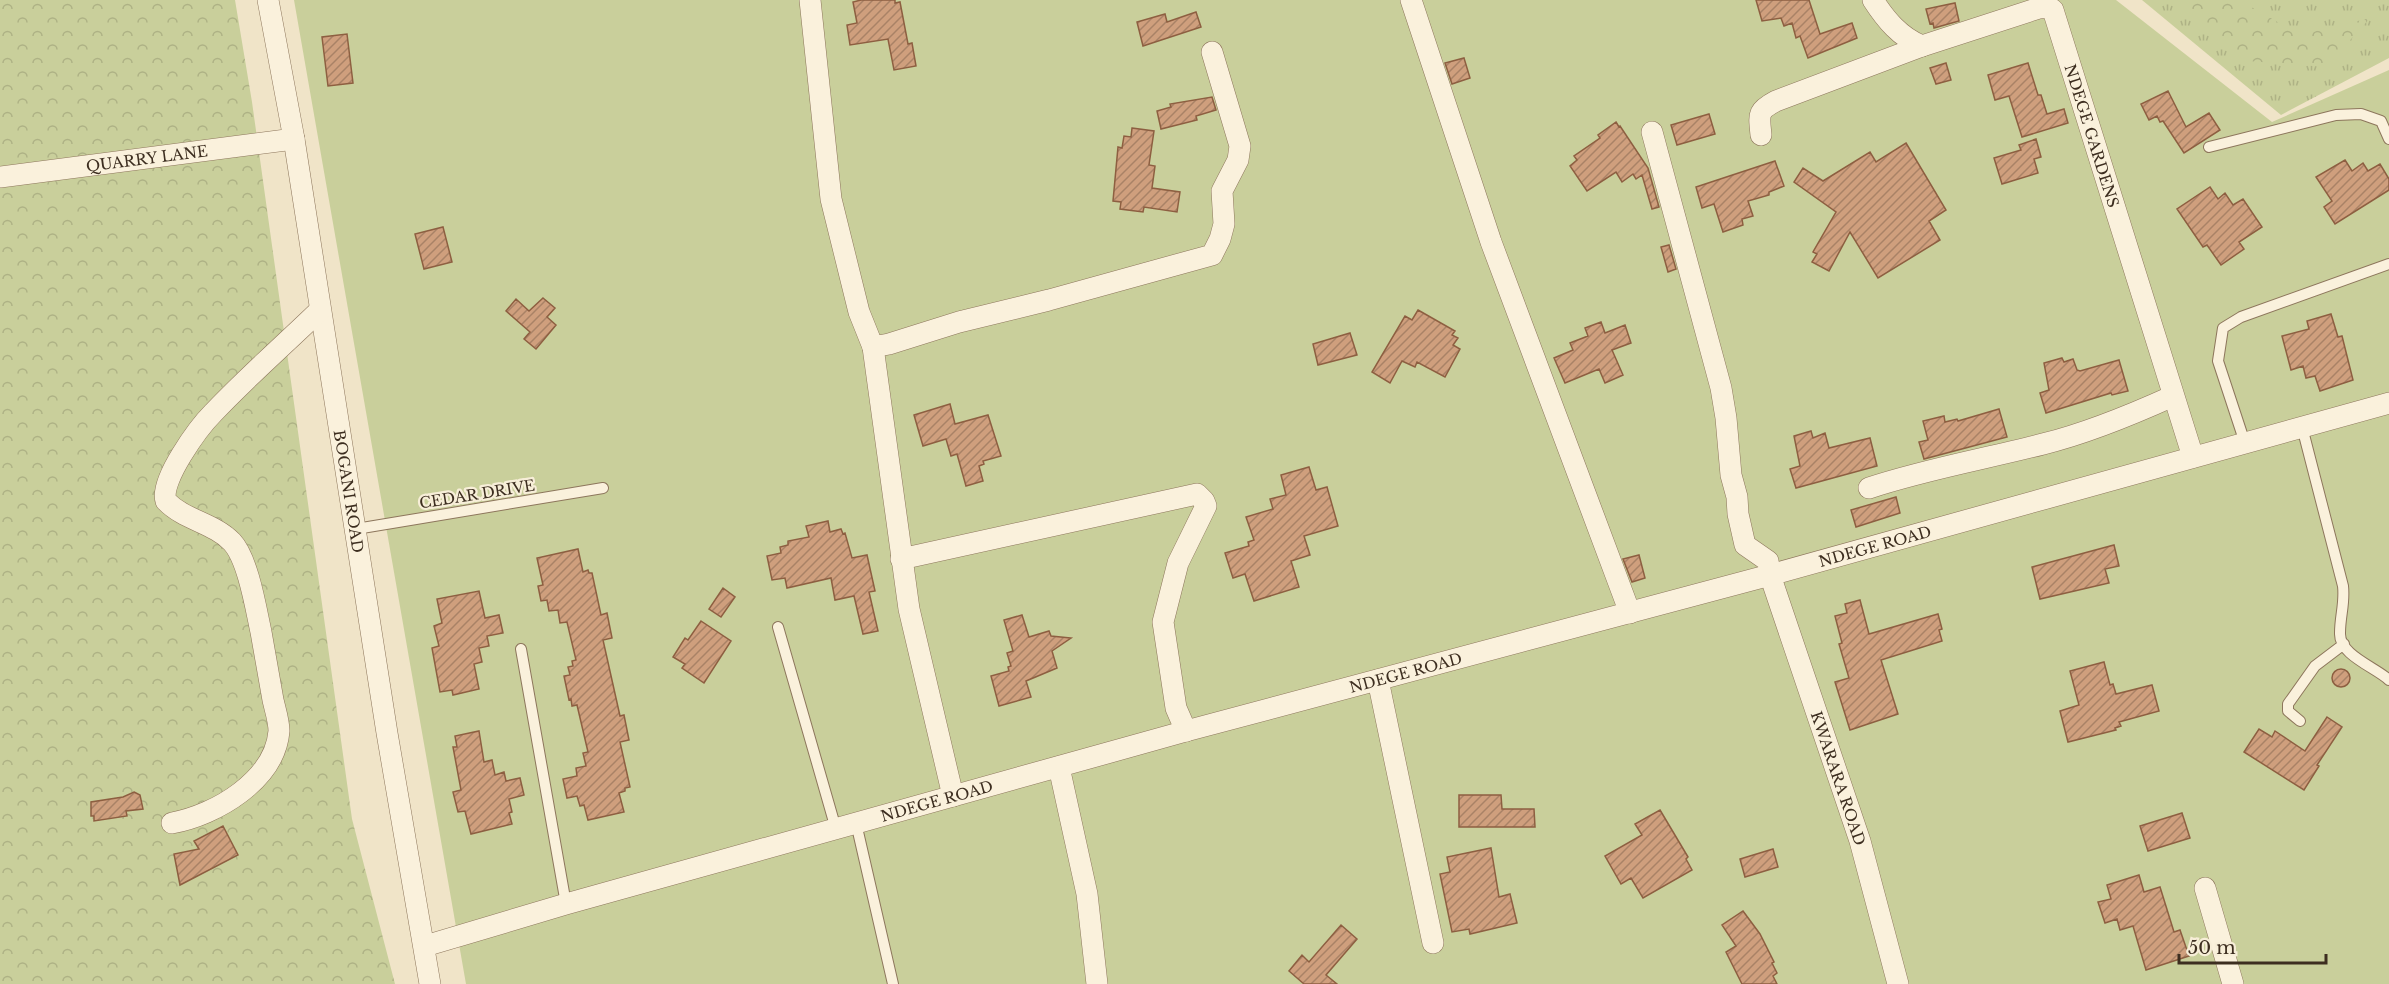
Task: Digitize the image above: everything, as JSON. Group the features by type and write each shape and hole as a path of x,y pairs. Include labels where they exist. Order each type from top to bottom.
{"street":[{"name":"BOGANI ROAD","path":"268,0 294,139 387,733 425,946 424,983"},
{"path":"810,0 831,198 860,312 873,347 909,609 953,796"},
{"path":"1411,0 1491,242 1630,613"},
{"path":"1873,0 1885,19 1902,35 1922,46"},
{"name":"NDEGE GARDENS","path":"1922,46 2039,8 2049,7 2053,10 2193,457"},
{"path":"1761,135 1759,117 1762,109 1776,101 1922,46"},
{"path":"873,347 1212,255 1224,224 1222,191 1238,160 1240,146 1212,52"},
{"name":"KWARARA ROAD","path":"1652,132 1721,388 1731,475 1745,545 1768,561 1770,575 1860,841 1898,984"},
{"name":"QUARRY LANE","path":"0,177 294,139"},
{"path":"172,823 191,820 235,797 261,772 274,754 279,729 253,594 240,557 233,543 218,531 188,517 170,505 165,496 168,481 191,440 212,414 320,310"},
{"path":"1869,488 1913,474 2045,443 2098,427 2174,396"},
{"name":"NDEGE ROAD","path":"425,946 566,904 1186,731 1770,575 2389,403"},
{"path":"901,559 1197,494 1206,506 1178,563 1162,622 1176,708 1186,731"},
{"path":"1378,680 1433,943"},
{"path":"1059,767 1087,894 1097,984"},
{"path":"2205,888 2233,984"}],"lane":[{"path":"2209,147 2336,115 2361,114 2381,121 2389,139"},
{"path":"2245,443 2218,362 2223,328 2241,317 2389,264"},
{"path":"2302,427 2343,586 2345,599 2340,636 2346,650 2389,680"},
{"name":"CEDAR DRIVE","path":"356,529 603,489"},
{"path":"778,627 846,826 893,984"},
{"path":"2300,721 2288,711 2288,704 2315,666 2344,644"},
{"path":"521,649 566,904"}],"green space":[{"path":"0,0 235,0 252,102 352,819 395,984 0,984"},
{"path":"294,0 2116,0 2272,122 2389,70 2389,984 466,984"},
{"path":"2142,0 2389,0 2389,58 2281,115"},
{"path":"2183,0 2239,0 2300,35 2370,18 2326,67 2248,61"}],"building":[{"path":"861,0 900,2 908,44 912,43 916,66 894,70 888,39 850,45 847,25 857,23 853,2"},
{"path":"1756,0 1809,0 1820,34 1852,23 1857,38 1808,58 1800,36 1796,38 1792,23 1784,26 1781,18 1762,21"},
{"path":"1955,3 1959,21 1934,28 1933,23 1930,24 1926,9"},
{"path":"1196,12 1201,27 1143,46 1137,22 1165,14 1167,22"},
{"path":"347,34 353,83 328,86 322,37"},
{"path":"1464,58 1470,78 1452,84 1445,63"},
{"path":"1946,63 1951,80 1936,84 1930,68"},
{"path":"2028,63 2038,95 2041,95 2047,114 2064,109 2068,123 2022,137 2009,96 1995,100 1988,75"},
{"path":"2168,91 2186,127 2209,113 2220,130 2184,153 2163,121 2160,122 2157,116 2149,120 2141,104"},
{"path":"1212,97 1216,110 1196,116 1197,120 1161,129 1157,111 1171,107 1170,104"},
{"path":"1709,114 1715,134 1677,145 1671,125"},
{"path":"1616,122 1648,168 1659,207 1652,209 1642,175 1636,179 1633,174 1622,182 1616,172 1587,191 1570,166 1577,160 1574,156 1600,138 1598,135"},
{"path":"1132,128 1154,131 1149,165 1155,166 1152,188 1180,192 1177,212 1144,207 1143,212 1120,209 1121,202 1113,201 1118,147 1122,148 1124,136 1131,137"},
{"path":"2036,139 2041,157 2034,159 2038,173 2002,184 1994,158 2021,150 2019,145"},
{"path":"1906,143 1946,210 1929,221 1940,240 1878,278 1850,232 1829,271 1812,262 1817,254 1813,252 1836,212 1794,182 1803,168 1823,181 1870,152 1876,162"},
{"path":"2345,160 2352,171 2363,163 2368,171 2380,164 2389,179 2389,190 2335,224 2324,207 2332,201 2316,177"},
{"path":"1775,161 1784,186 1769,192 1769,195 1748,201 1753,216 1742,219 1743,225 1723,232 1714,204 1702,208 1696,187"},
{"path":"2210,187 2218,199 2225,193 2233,205 2243,199 2262,227 2239,242 2244,249 2221,265 2207,245 2203,247 2177,209"},
{"path":"443,227 452,262 424,269 415,234"},
{"path":"1669,245 1676,269 1668,272 1661,247"},
{"path":"543,298 555,308 547,317 556,325 536,349 524,339 530,332 506,311 516,299 529,311"},
{"path":"1418,310 1455,331 1452,335 1458,338 1453,345 1460,349 1445,377 1417,362 1415,367 1402,361 1390,383 1372,372 1405,316 1412,320"},
{"path":"2331,314 2338,337 2342,336 2353,380 2320,391 2315,376 2306,378 2303,366 2291,370 2282,336 2309,329 2307,321"},
{"path":"1601,322 1605,333 1625,325 1631,343 1612,350 1623,375 1605,383 1599,369 1565,383 1554,358 1573,350 1570,343 1588,336 1585,328"},
{"path":"1350,333 1357,355 1318,365 1313,344"},
{"path":"2062,358 2064,362 2073,359 2077,370 2080,371 2119,360 2128,391 2112,395 2111,393 2046,413 2040,393 2049,390 2044,363"},
{"path":"950,404 955,424 988,415 1001,456 983,461 984,464 979,466 983,481 966,486 957,454 951,456 946,439 923,446 914,415"},
{"path":"1999,409 2007,437 1924,459 1919,442 1928,440 1923,421 1944,416 1945,422 1957,419 1958,421"},
{"path":"1811,431 1813,438 1825,433 1829,448 1870,438 1877,466 1796,488 1790,469 1800,466 1794,436"},
{"path":"1309,467 1316,490 1327,487 1338,526 1304,536 1310,555 1291,561 1299,587 1254,601 1245,574 1233,578 1225,553 1249,546 1248,542 1254,540 1246,517 1273,509 1270,499 1286,495 1281,475"},
{"path":"1896,497 1900,513 1856,527 1851,510"},
{"path":"828,521 830,532 841,529 843,534 845,533 852,558 867,555 875,591 869,592 878,631 863,634 854,596 835,600 831,578 787,588 785,578 772,580 767,556 781,553 780,547 788,545 788,541 809,537 806,526"},
{"path":"2114,545 2119,566 2105,569 2109,583 2040,599 2032,567"},
{"path":"578,549 583,572 588,570 592,573 601,615 607,613 612,638 603,640 620,716 624,715 629,740 620,742 630,787 619,793 624,812 588,820 584,805 580,806 577,796 567,798 563,779 577,776 576,768 586,766 583,753 588,752 577,705 572,706 571,699 569,700 564,676 570,675 568,667 573,666 572,661 576,660 567,622 560,623 558,610 549,611 547,600 541,601 538,586 543,585 537,558"},
{"path":"1639,555 1645,578 1632,582 1623,559"},
{"path":"723,588 735,597 721,617 709,609"},
{"path":"479,591 485,618 499,615 503,633 487,636 489,646 479,648 482,662 474,664 479,689 453,695 452,690 440,692 432,648 439,646 434,626 442,623 437,599"},
{"path":"1860,600 1869,634 1938,614 1942,641 1881,660 1898,714 1850,730 1835,682 1849,678 1839,644 1842,643 1835,616 1847,613 1845,604"},
{"path":"1022,615 1029,637 1049,631 1051,636 1071,638 1052,651 1057,668 1026,681 1031,697 999,706 991,676 1009,671 1008,667 1011,666 1007,653 1013,651 1004,620"},
{"path":"701,621 731,641 704,683 682,668 685,664 673,657 685,638 688,640"},
{"path":"2104,662 2110,685 2113,684 2116,694 2152,685 2159,711 2119,722 2121,726 2115,728 2116,730 2068,742 2060,711 2079,705 2070,671"},
{"path":"2341,669 2347,672 2350,678 2347,684 2341,687 2335,684 2332,678 2335,672"},
{"path":"2327,717 2342,727 2304,790 2244,752 2259,729 2272,737 2275,731 2305,751"},
{"path":"479,731 484,762 492,760 495,775 504,772 506,781 520,778 524,795 509,799 512,824 471,834 465,811 458,812 453,792 461,790 453,747 457,747 455,736"},
{"path":"134,792 140,795 143,809 126,811 127,816 94,821 94,816 91,816 91,802 123,797"},
{"path":"1459,795 1501,795 1502,809 1534,809 1535,827 1459,827"},
{"path":"1660,810 1688,857 1686,859 1692,870 1643,898 1631,878 1621,884 1605,856 1642,835 1635,824"},
{"path":"2182,813 2190,838 2148,851 2140,826"},
{"path":"223,826 238,855 180,885 174,854 199,849 194,841"},
{"path":"1491,848 1499,897 1510,894 1517,923 1470,934 1469,929 1452,932 1440,874 1450,872 1447,857"},
{"path":"1773,849 1778,867 1745,877 1740,859"},
{"path":"2139,875 2144,892 2160,887 2174,932 2180,930 2189,956 2146,970 2133,926 2120,930 2117,919 2105,923 2098,902 2111,899 2107,885"},
{"path":"1743,911 1760,934 1774,962 1772,963 1777,973 1773,976 1777,984 1742,984 1726,952 1736,946 1722,925"},
{"path":"1341,925 1357,939 1326,975 1337,984 1304,984 1289,971 1302,955 1309,962"}]}
